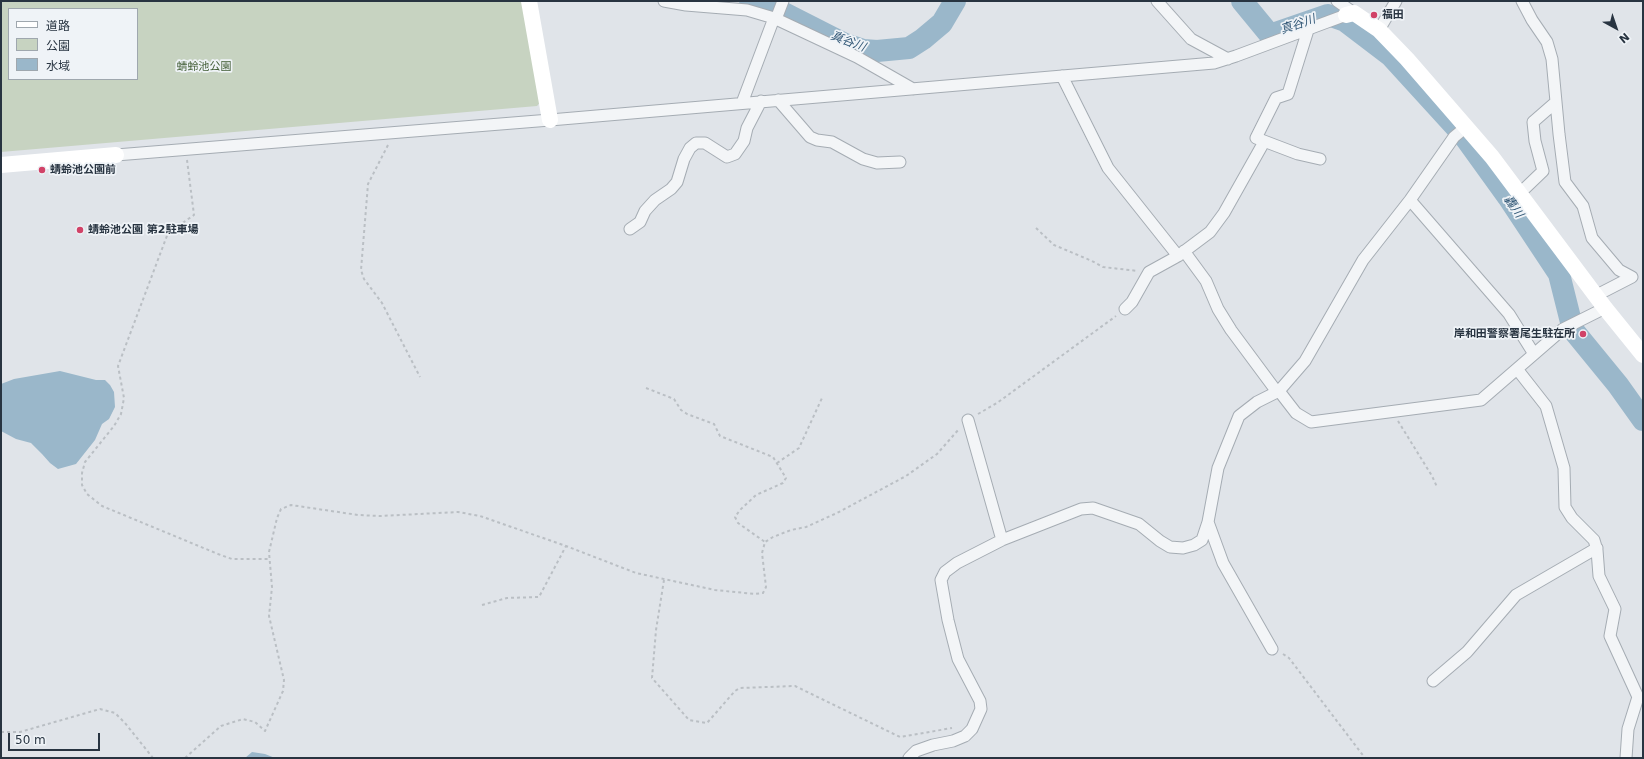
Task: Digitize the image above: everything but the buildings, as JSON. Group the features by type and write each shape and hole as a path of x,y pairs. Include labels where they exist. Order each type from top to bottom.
{"street":[{"path":"529,1 550,120"},
{"path":"664,1 686,5 748,10 775,19 857,57 913,89"},
{"path":"742,103 783,1"},
{"path":"1157,1 1191,39 1228,59"},
{"path":"1337,1 1350,14 1379,30 1407,59 1492,156 1600,302 1643,355"},
{"path":"1379,30 1396,1"},
{"path":"1062,76 1108,168 1206,281 1218,309 1231,330 1278,392 1296,413 1310,422 1482,400 1562,329 1632,277 1618,270 1592,238 1583,206 1565,182 1552,58 1547,42 1532,20 1522,1"},
{"path":"1,165 1214,63 1350,14"},
{"path":"1308,30 1288,94 1276,98 1256,138 1298,154 1320,159"},
{"path":"778,100 810,137 817,140 832,142 863,159 877,163 900,162"},
{"path":"630,229 640,222 645,211 655,200 671,189 677,182 684,159 690,148 696,143 705,143 727,157 735,154 744,141 747,128 761,102"},
{"path":"1519,194 1543,171 1535,141 1533,122 1556,102"},
{"path":"908,758 916,751 933,745 953,741 965,736 972,729 981,709 980,701 958,659 948,620 941,580 945,572 957,563 1002,540 1081,509 1093,508 1139,524 1170,547 1183,548 1194,545 1202,540 1208,522 1218,468 1239,416 1256,402 1278,392 1305,361 1363,260 1410,200 1454,137 1466,127"},
{"path":"1125,309 1132,302 1149,272 1181,254 1210,232 1224,213 1264,142"},
{"path":"1410,200 1509,314 1534,354"},
{"path":"1517,369 1546,406 1564,468 1565,507 1572,518 1594,540 1597,548 1599,576 1615,609 1610,636 1638,697 1628,729 1626,758"},
{"path":"968,420 1002,540"},
{"path":"1208,522 1223,563 1272,649"},
{"path":"1433,681 1467,652 1516,595 1597,548"}],"path":[{"path":"395,132 368,184 361,270 364,279 382,303 420,377"},
{"path":"186,149 194,216 168,233 118,366 124,398 121,414 114,426 85,462 82,473 82,485 87,494 102,506 218,554 232,559 270,559"},
{"path":"1036,228 1054,245 1103,267 1149,272"},
{"path":"185,758 221,726 243,719 255,722 265,731 283,691 284,680 269,616 272,587 269,552 276,518 281,509 290,505 358,515 458,512 480,516 566,546 636,573 715,590 755,594 763,593 766,587 762,553 765,542 791,530 806,527 906,476 937,454 968,420 997,403 1125,309"},
{"path":"646,388 674,399 681,410 687,414 714,424 720,436 773,457 786,478 783,483 756,496 740,510 735,517 738,523 765,542"},
{"path":"777,463 799,448 822,398"},
{"path":"1394,411 1398,423 1432,476 1437,487"},
{"path":"482,605 507,598 539,597 566,546"},
{"path":"664,580 656,630 652,678 689,720 707,722 735,691 740,688 795,686 900,737 955,728"},
{"path":"1272,649 1289,658 1365,758"},
{"path":"1,732 20,732 100,709 115,713 153,758"}],"green space":[{"name":"蜻蛉池公園","path":"1,1 524,1 543,99 537,106 1,152"}],"water":[{"path":"60,371 96,380 105,380 114,392 115,407 109,419 102,424 95,440 76,464 58,469 50,463 31,443 16,439 1,431 1,384 14,379"},
{"path":"252,752 265,754 275,758 245,758"}],"waterway":[{"name":"真谷川","path":"750,1 784,13 845,44 863,50 877,51 909,48 923,39 942,23 955,1"},
{"name":"轟川","path":"1242,1 1270,35 1328,15 1345,21 1391,56 1464,136 1508,197 1559,274 1573,330 1618,385 1643,420"}],"place":[{"name":"福田","path":"1374,15"},
{"name":"蜻蛉池公園前","path":"42,170"},
{"name":"蜻蛉池公園 第2駐車場","path":"80,230"},
{"name":"岸和田警察署尾生駐在所","path":"1583,334"}]}
